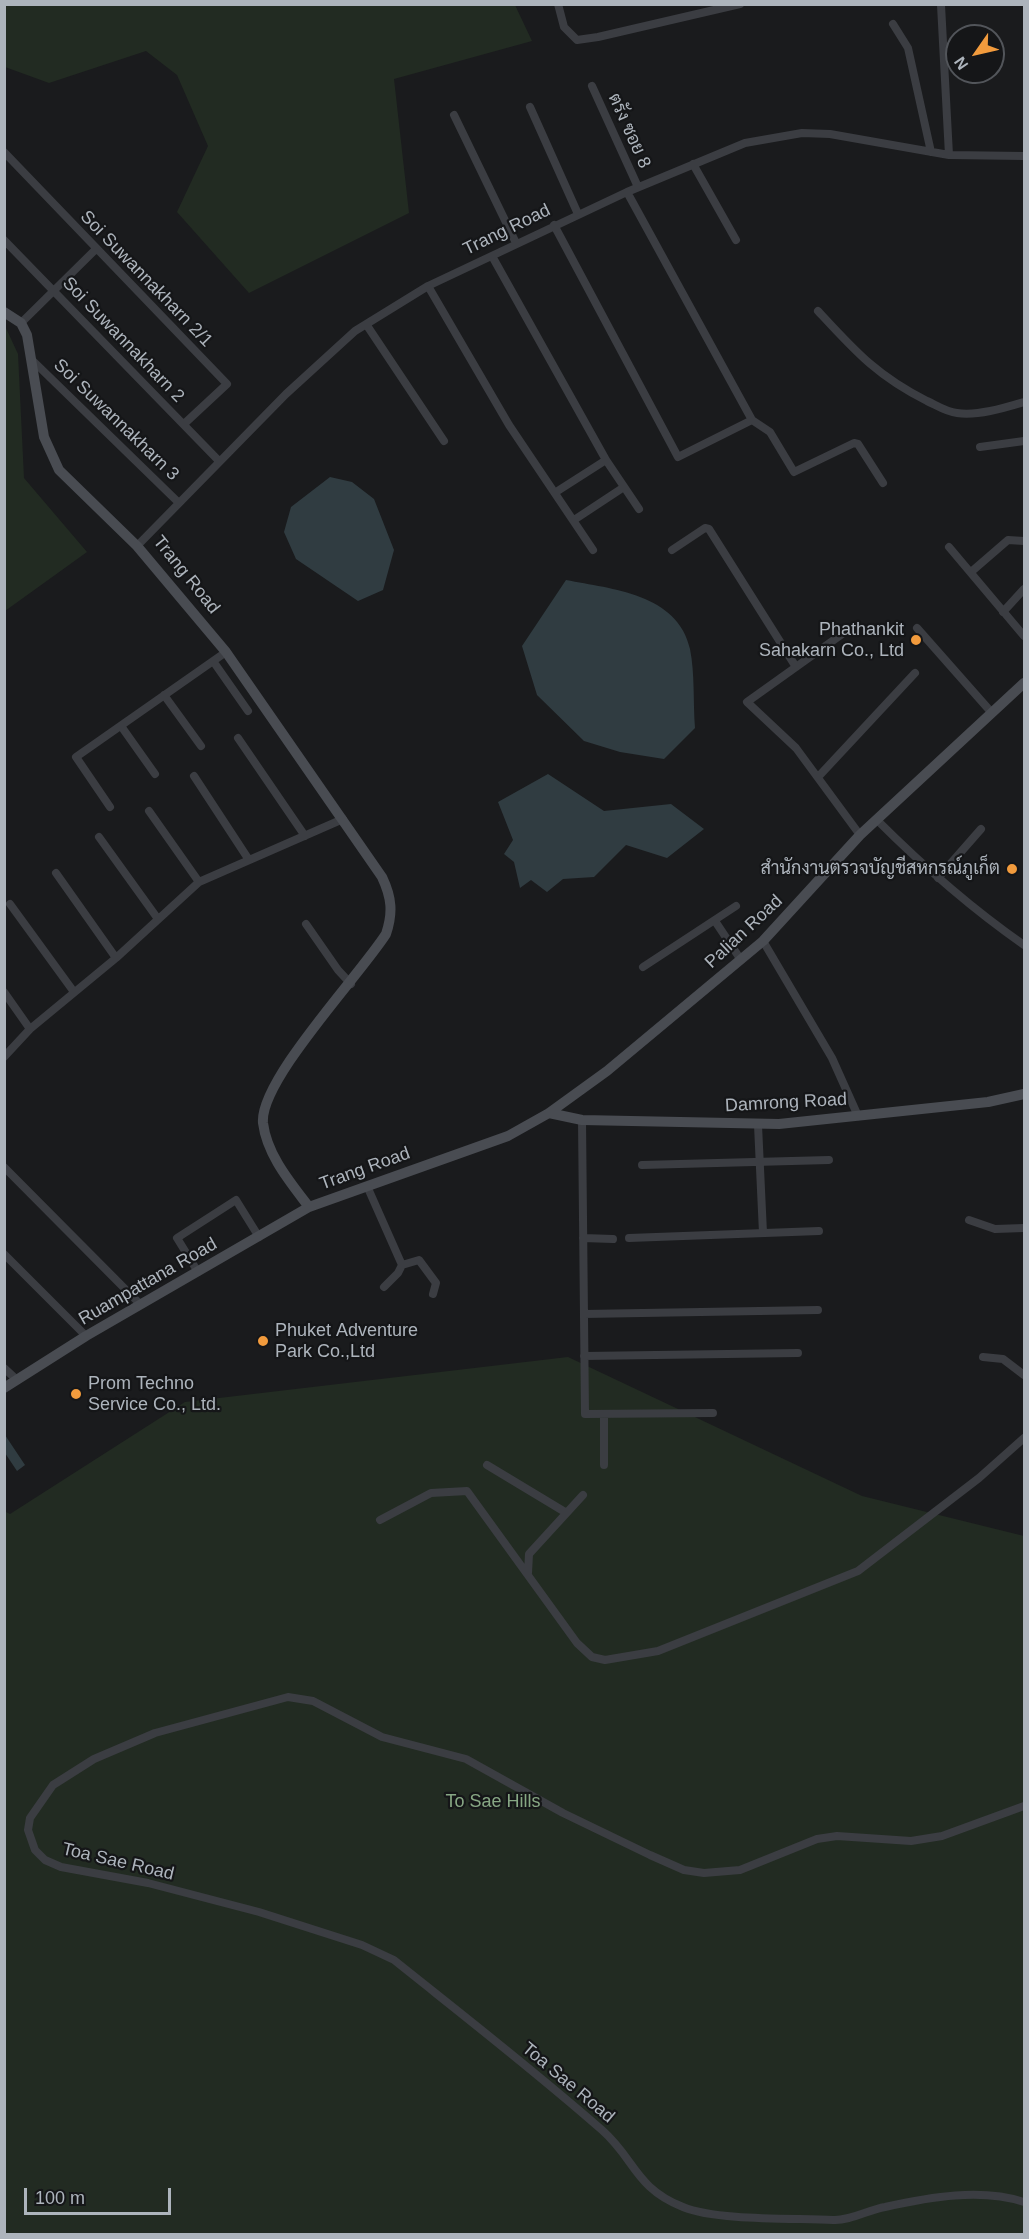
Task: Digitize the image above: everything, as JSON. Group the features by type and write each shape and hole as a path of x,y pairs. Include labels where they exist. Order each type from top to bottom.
{"street":[{"path":"558,4 564,27 577,40 740,4"},
{"path":"941,6 949,155"},
{"path":"893,24 909,48 931,152"},
{"name":"ตรัง ซอย 8","path":"592,86 638,188"},
{"path":"530,107 578,214"},
{"path":"454,115 516,243"},
{"name":"Trang Road","path":"549,1113 508,1136 309,1207 280,1168 268,1144 263,1123 264,1106 290,1062 351,984 386,934 392,904 382,877 226,652 137,546 286,394 366,324 428,286 627,192 745,143 802,133 830,134 949,155 1024,156"},
{"name":"Soi Suwannakharn 2/1","path":"4,152 227,384 184,424"},
{"path":"693,164 736,240"},
{"path":"627,192 752,420 770,432 794,472 854,443 858,444 883,483"},
{"path":"554,225 678,457 752,420"},
{"name":"Soi Suwannakharn 2","path":"4,240 219,461"},
{"path":"21,323 96,249"},
{"path":"492,256 606,460 639,509"},
{"path":"428,286 509,425 593,550"},
{"path":"818,311 866,363 905,390 950,412 996,410 1024,405"},
{"path":"4,312 21,323 27,335 42,429 58,470 137,546"},
{"path":"366,324 444,441"},
{"name":"Soi Suwannakharn 3","path":"32,360 179,503"},
{"path":"980,447 1024,441"},
{"path":"556,492 606,460"},
{"path":"573,520 624,487"},
{"path":"672,550 705,528 709,529 796,667"},
{"path":"971,572 1008,540 1024,541"},
{"path":"949,547 1024,636"},
{"path":"1003,612 1024,589"},
{"path":"917,628 992,713"},
{"path":"845,632 747,702 796,748 819,776 860,835"},
{"path":"110,807 76,757 226,652"},
{"path":"213,661 248,711"},
{"path":"819,776 915,673"},
{"name":"Palian Road","path":"549,1113 607,1071 764,941 860,835 1024,683"},
{"path":"165,695 201,746"},
{"path":"121,726 155,774"},
{"path":"238,738 305,836"},
{"path":"194,776 249,860"},
{"path":"149,811 199,882"},
{"path":"4,1056 30,1029 116,958 199,882 343,819"},
{"path":"877,820 938,878 985,918 1024,945"},
{"path":"938,878 981,829"},
{"path":"99,837 158,919"},
{"path":"56,873 116,958"},
{"path":"10,904 74,992"},
{"path":"643,967 736,906"},
{"path":"715,921 741,960"},
{"path":"306,924 351,984"},
{"path":"764,941 828,1049 858,1116"},
{"path":"4,992 30,1029"},
{"name":"Damrong Road","path":"549,1113 582,1120 758,1125 988,1102 1024,1094"},
{"path":"582,1120 585,1414 713,1413"},
{"path":"758,1125 763,1233"},
{"path":"642,1166 829,1160"},
{"path":"4,1167 140,1304"},
{"path":"367,1186 402,1265"},
{"path":"198,1272 177,1238 236,1200 259,1236"},
{"name":"Ruampattana Road","path":"4,1388 86,1336 309,1207"},
{"path":"969,1220 995,1229 1024,1228"},
{"path":"629,1238 819,1231"},
{"path":"583,1238 613,1239"},
{"path":"4,1254 86,1336"},
{"path":"384,1287 398,1273 402,1265 419,1260 436,1284 433,1294"},
{"path":"584,1314 818,1310"},
{"path":"584,1356 798,1353"},
{"path":"983,1357 1004,1359 1024,1375"},
{"path":"4,1368 17,1380"},
{"path":"604,1414 604,1465"},
{"path":"380,1520 430,1493 466,1491 577,1642 592,1657 605,1660 658,1651 858,1571 979,1478 1024,1438"},
{"path":"488,1465 565,1512"},
{"path":"528,1573 529,1554 565,1512 583,1495"},
{"name":"Toa Sae Road","path":"1024,1806 942,1836 911,1841 837,1836 817,1839 740,1870 704,1873 684,1870 563,1813 466,1759 382,1737 313,1701 288,1696 155,1733 94,1759 52,1785 30,1818 28,1830 35,1850 45,1860 61,1867 148,1883 259,1912 362,1945 394,1960 605,2133 637,2175 658,2194 685,2208 746,2216 839,2220 885,2207 955,2196 993,2194 1024,2202"}],"green space":[{"path":"5,4 515,5 532,41 394,79 409,213 249,293 177,212 208,146 177,75 146,51 49,83 5,67"},
{"path":"5,326 18,354 24,478 87,552 5,611"},
{"name":"To Sae Hills","path":"568,1357 862,1496 1024,1536 1024,2234 5,2234 4,1511 10,1514 185,1402"}],"shaded area":[{"path":"330,477 352,482 374,499 394,550 383,590 358,601 296,559 284,532 291,507"},
{"path":"566,580 641,597 658,605 672,616 683,631 692,659 695,728 664,759 620,752 584,741 537,695 522,646"},
{"path":"548,774 604,811 671,804 704,829 667,858 626,845 594,877 563,879 547,892 531,880 520,888 514,862 504,854 513,840 498,802"},
{"path":"5,1435 25,1465 17,1471 5,1453"}],"place":[{"name":"Phathankit Sahakarn Co., Ltd","path":"916,640"},
{"name":"สำนักงานตรวจบัญชีสหกรณ์ภูเก็ต","path":"1012,869"},
{"name":"Phuket Adventure Park Co.,Ltd","path":"263,1341"},
{"name":"Prom Techno Service Co., Ltd.","path":"76,1394"}]}
